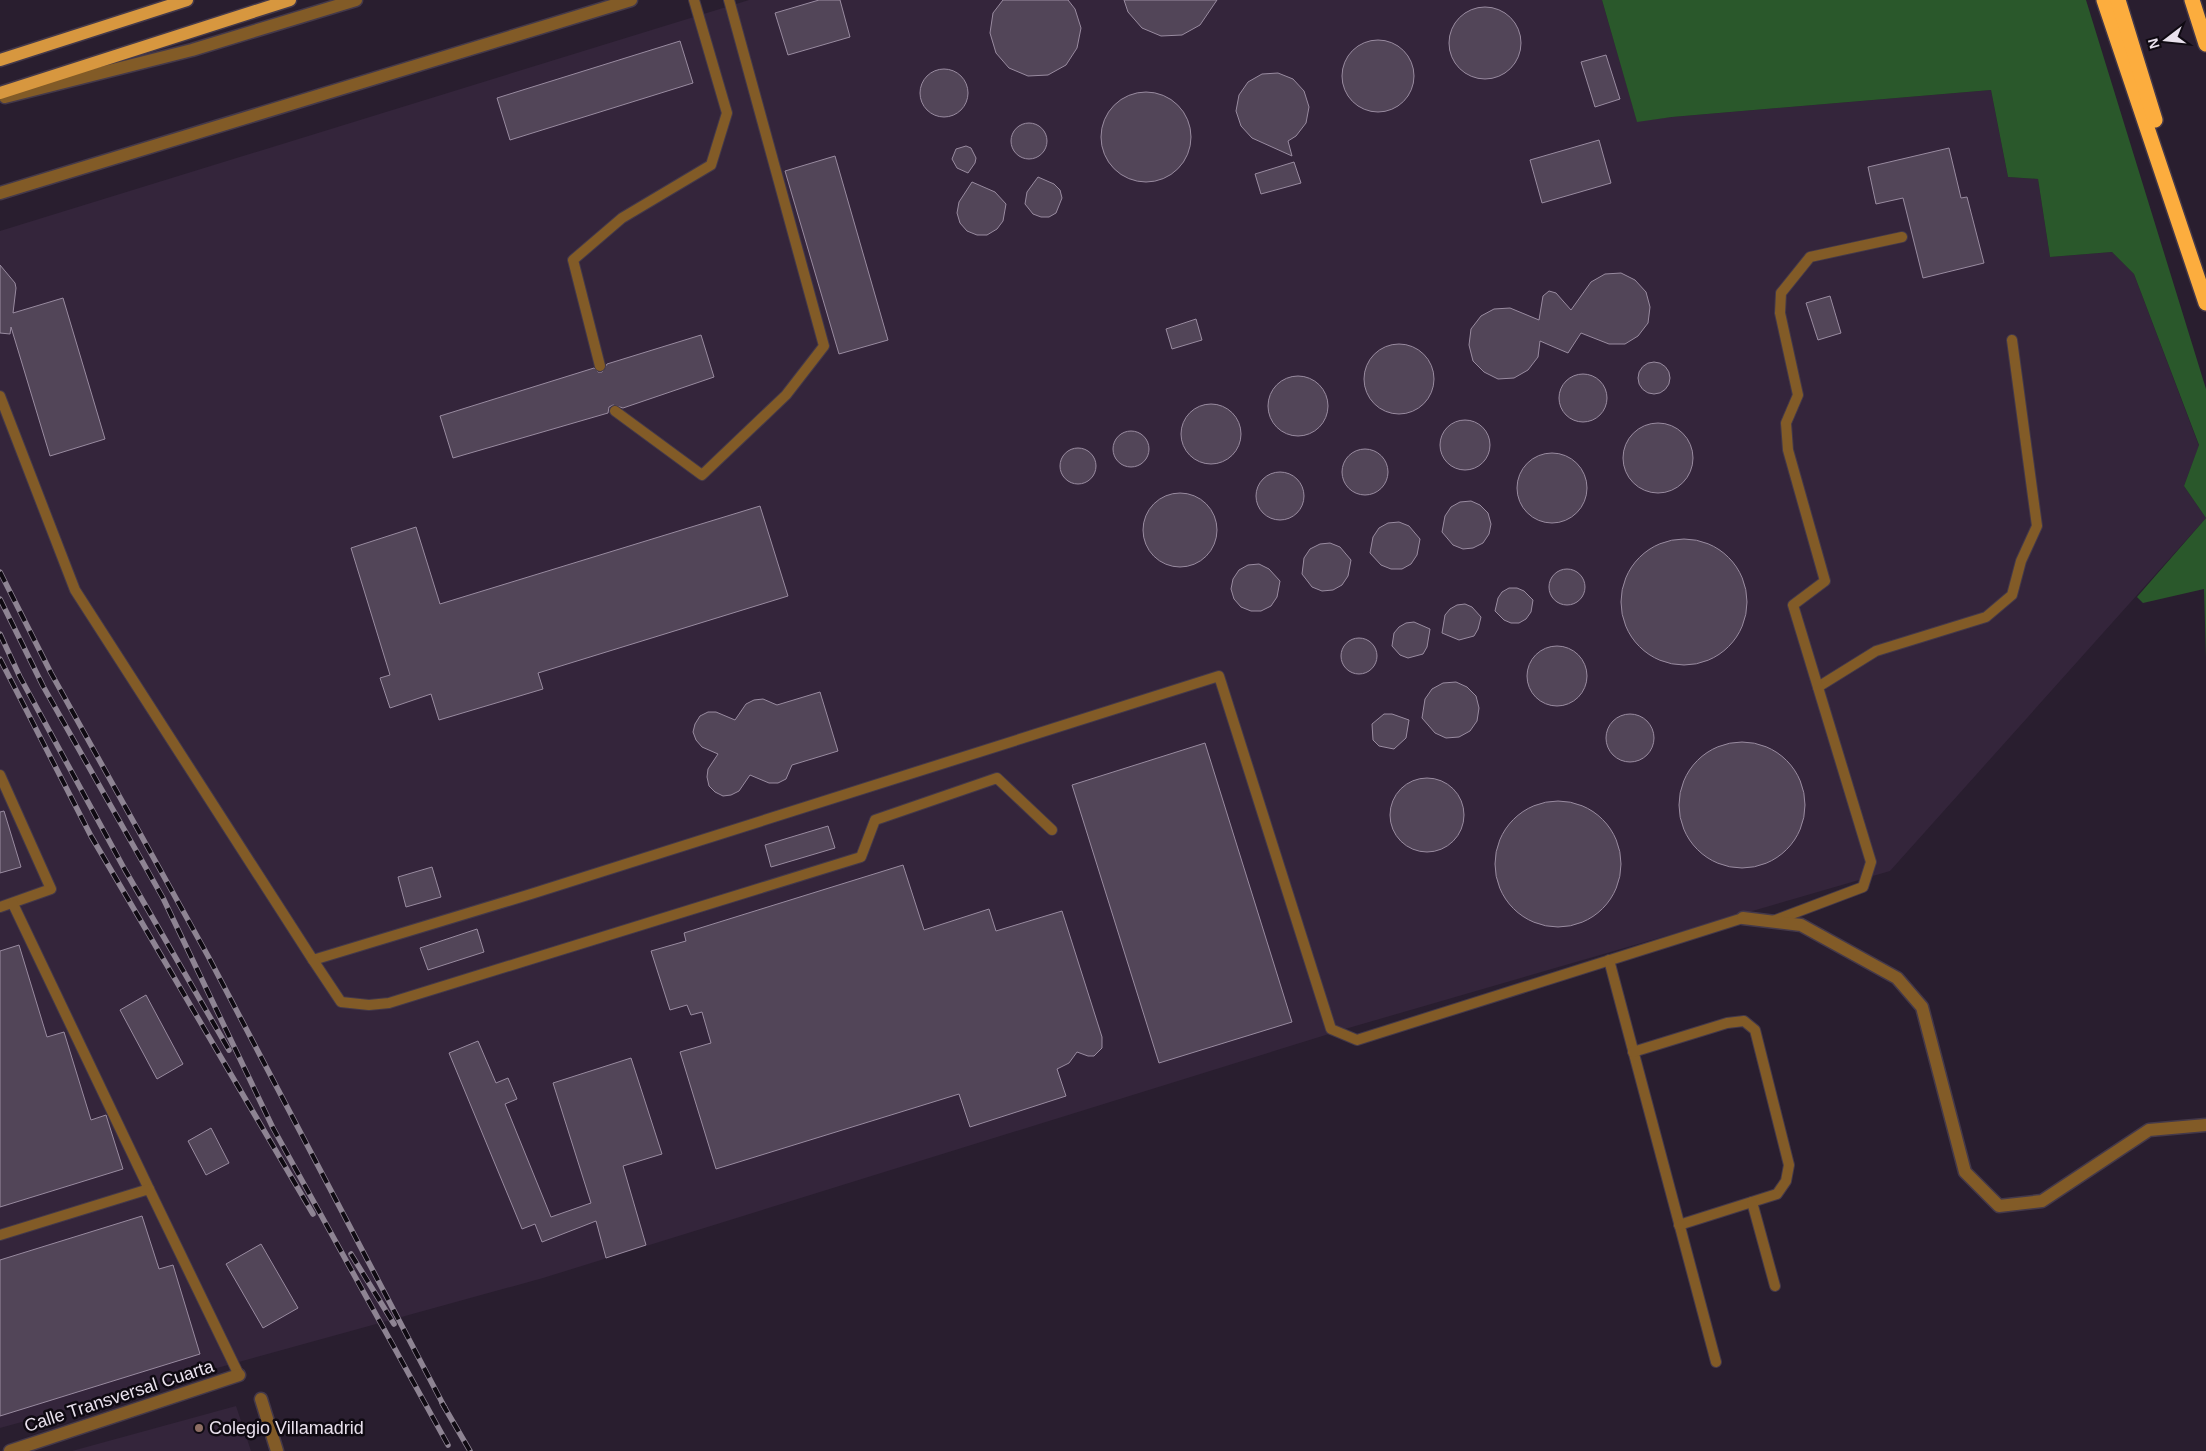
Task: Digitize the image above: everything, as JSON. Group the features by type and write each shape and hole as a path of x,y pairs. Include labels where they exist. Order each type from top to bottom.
{"highway":[{"path":"2104,0 2206,303"},
{"path":"2118,0 2206,287"},
{"path":"2192,0 2206,44"}],"main road":[{"path":"0,60 187,0"},
{"path":"0,93 290,0"}],"street":[{"path":"0,98 192,50 356,0"},
{"path":"0,193 631,0"},
{"path":"1743,918 1801,925 1897,978 1922,1007 1964,1172 1999,1206 2042,1201 2150,1130 2206,1124"},
{"name":"Calle Transversal Cuarta","path":"10,1451 239,1375"},
{"path":"261,1399 277,1451"}],"lane":[{"path":"600,366 572,260 622,218 711,165 727,113 694,0"},
{"path":"615,411 702,475 786,395 824,346 729,7 729,0"},
{"path":"1772,922 1863,886 1871,862 1793,605 1825,581 1788,450 1786,423 1798,395 1780,313 1781,293 1810,257 1902,237"},
{"path":"1818,687 1876,651 1986,617 2012,595 2020,561 2037,526 2012,340"},
{"path":"0,396 75,590 341,1002 370,1006 389,1003 861,857 875,820 997,778 1052,830"},
{"path":"313,960 531,894 1219,676 1331,1030 1357,1040 1743,918"},
{"path":"0,775 52,889 0,908"},
{"path":"12,904 239,1375"},
{"path":"1609,960 1716,1362"},
{"path":"1633,1052 1727,1023 1744,1021 1755,1030 1789,1165 1786,1181 1777,1194 1680,1226"},
{"path":"0,1235 149,1189"},
{"path":"1752,1202 1775,1286"}],"shaded area":[{"path":"749,0 1602,0 1637,121 1991,90 2008,177 2038,179 2050,257 2112,252 2134,274 2199,446 2184,486 2206,518 1890,871 1345,1029 543,1278 0,1428 0,231"},
{"name":"Colegio Villamadrid","path":"236,1406 251,1451 72,1451"}],"green space":[{"path":"1602,0 2086,0 2206,389 2206,518 2184,486 2199,445 2134,274 2112,252 2050,257 2038,179 2008,177 1991,90 1672,117 1637,122"},
{"path":"2206,518 2206,658 2204,589 2143,603 2137,597"}],"building":[{"path":"819,0 840,0 850,37 788,55 775,13"},
{"path":"1003,0 1068,0 1075,9 1081,28 1077,48 1066,65 1048,75 1028,76 1009,68 996,53 990,33 993,13"},
{"path":"1124,0 1217,0 1200,25 1182,35 1161,36 1142,28 1128,12"},
{"path":"1492,7 1511,17 1519,29 1521,43 1519,57 1511,69 1499,77 1478,79 1459,69 1451,57 1449,36 1459,17 1471,9"},
{"path":"1378,40 1398,46 1408,56 1414,76 1408,96 1398,106 1378,112 1358,106 1348,96 1342,76 1348,56 1358,46"},
{"path":"680,41 693,83 510,140 497,98"},
{"path":"1606,55 1620,99 1595,107 1581,62"},
{"path":"944,69 953,71 961,76 966,84 968,93 966,102 961,110 953,115 944,117 935,115 927,110 922,102 920,93 922,84 927,76 935,71"},
{"path":"1278,73 1293,79 1304,91 1309,107 1306,123 1296,136 1288,141 1292,156 1252,138 1241,126 1236,111 1239,95 1248,82 1262,74"},
{"path":"1146,92 1163,96 1178,105 1187,120 1191,137 1187,154 1178,169 1163,178 1146,182 1129,178 1114,169 1105,154 1101,137 1105,120 1114,105 1129,96"},
{"path":"1029,123 1036,124 1042,128 1046,134 1046,148 1042,154 1036,158 1029,159 1022,158 1016,154 1012,148 1011,141 1012,134 1016,128 1022,124"},
{"path":"1599,140 1611,183 1542,203 1530,160"},
{"path":"966,146 971,148 976,158 968,173 957,168 952,159 956,149"},
{"path":"1949,148 1961,198 1967,197 1984,263 1923,278 1903,198 1876,204 1868,167"},
{"path":"835,156 888,340 839,354 785,171"},
{"path":"1294,162 1301,183 1261,194 1255,174"},
{"path":"1038,177 1054,184 1060,190 1062,198 1056,213 1049,217 1033,214 1025,204 1027,192"},
{"path":"972,182 995,192 1006,204 1003,221 997,229 987,235 977,235 967,231 960,223 957,213 959,202"},
{"path":"0,265 15,283 13,313 63,298 105,439 50,456 11,327 10,334 0,333"},
{"path":"1621,273 1635,280 1646,292 1650,307 1648,323 1638,336 1625,344 1609,344 1581,333 1568,353 1540,341 1538,357 1528,370 1514,378 1498,379 1484,372 1473,361 1469,345 1471,329 1481,316 1494,309 1510,308 1539,320 1543,296 1549,291 1556,293 1571,310 1591,282 1605,274"},
{"path":"1830,296 1841,333 1818,340 1806,303"},
{"path":"1196,319 1202,340 1172,349 1166,329"},
{"path":"701,335 714,377 623,408 613,405 609,407 608,413 453,458 440,416 594,368 598,372 602,372 607,364"},
{"path":"1406,344 1419,350 1428,359 1432,365 1434,379 1432,393 1424,404 1413,412 1392,414 1385,412 1374,404 1366,393 1364,372 1366,365 1374,354 1385,346"},
{"path":"1654,362 1666,366 1670,378 1666,390 1654,394 1642,390 1638,378 1642,366"},
{"path":"1583,374 1592,376 1600,381 1605,389 1607,398 1605,407 1600,415 1592,420 1583,422 1574,420 1566,415 1561,407 1559,398 1561,389 1566,381 1574,376"},
{"path":"1298,376 1315,381 1323,389 1328,406 1323,423 1315,431 1298,436 1281,431 1273,423 1268,406 1273,389 1281,381"},
{"path":"1211,404 1228,409 1236,417 1241,434 1236,451 1228,459 1211,464 1194,459 1186,451 1181,434 1186,417 1194,409"},
{"path":"1465,420 1474,422 1485,431 1490,445 1488,454 1479,465 1465,470 1456,468 1445,459 1440,445 1442,436 1451,425"},
{"path":"1665,423 1678,429 1687,438 1691,444 1693,458 1691,472 1683,483 1672,491 1651,493 1644,491 1633,483 1625,472 1623,451 1625,444 1633,433 1644,425"},
{"path":"1131,431 1138,432 1144,436 1148,442 1148,456 1144,462 1138,466 1131,467 1124,466 1118,462 1114,456 1113,449 1114,442 1118,436 1124,432"},
{"path":"1078,448 1085,449 1091,453 1095,459 1095,473 1091,479 1085,483 1078,484 1071,483 1065,479 1061,473 1060,466 1061,459 1065,453 1071,449"},
{"path":"1360,449 1370,449 1382,455 1387,463 1387,481 1382,489 1374,494 1360,495 1352,492 1345,485 1342,477 1342,467 1345,459 1352,452"},
{"path":"1559,453 1572,459 1581,468 1585,474 1587,488 1585,502 1577,513 1566,521 1545,523 1538,521 1527,513 1519,502 1517,481 1519,474 1527,463 1538,455"},
{"path":"1275,472 1285,472 1297,479 1304,491 1304,501 1297,513 1285,520 1275,520 1267,516 1260,509 1256,501 1256,491 1260,483 1267,476"},
{"path":"1180,493 1194,496 1206,504 1214,516 1217,530 1214,544 1206,556 1194,564 1180,567 1166,564 1154,556 1146,544 1143,530 1146,516 1154,504 1166,496"},
{"path":"1471,501 1480,505 1488,513 1491,524 1489,534 1483,543 1473,548 1463,549 1453,545 1442,532 1445,516 1451,507 1460,502"},
{"path":"760,506 788,596 538,673 543,689 439,720 431,694 390,708 380,678 390,675 351,548 416,527 440,604"},
{"path":"1399,522 1409,526 1420,539 1417,555 1411,564 1402,569 1391,569 1381,565 1370,553 1373,537 1379,528 1388,523"},
{"path":"1684,539 1708,544 1728,558 1742,578 1747,602 1742,626 1728,646 1708,660 1684,665 1660,660 1640,646 1626,626 1621,602 1626,578 1640,558 1660,544"},
{"path":"1330,543 1340,547 1351,560 1348,576 1342,585 1333,590 1322,591 1312,587 1302,574 1304,558 1310,549 1320,544"},
{"path":"1259,564 1269,569 1280,581 1277,597 1271,606 1261,611 1251,611 1241,607 1234,599 1231,589 1233,579 1239,570 1248,565"},
{"path":"1567,569 1580,574 1585,587 1580,600 1567,605 1554,600 1549,587 1554,574"},
{"path":"1509,588 1517,588 1524,591 1533,600 1531,612 1526,619 1519,623 1511,623 1504,620 1495,611 1498,598 1502,592"},
{"path":"1465,604 1472,607 1481,617 1474,636 1459,640 1442,633 1445,615 1457,605"},
{"path":"1414,622 1430,629 1427,647 1423,654 1408,658 1400,655 1392,646 1394,633 1406,623"},
{"path":"1359,638 1372,643 1377,656 1372,669 1359,674 1346,669 1341,656 1346,643"},
{"path":"1557,646 1574,651 1582,659 1587,676 1582,693 1574,701 1557,706 1540,701 1532,693 1527,676 1532,659 1540,651"},
{"path":"1456,682 1467,687 1476,696 1479,708 1477,721 1470,731 1459,737 1446,738 1435,733 1422,718 1425,699 1432,689 1443,683"},
{"path":"820,692 838,751 792,765 786,779 778,783 769,783 750,775 739,791 723,796 709,786 708,769 718,754 702,747 696,740 693,732 700,716 708,712 716,712 735,720 746,704 754,700 763,699 777,705"},
{"path":"1384,714 1392,714 1409,720 1406,738 1394,749 1379,746 1373,740 1372,724"},
{"path":"1625,714 1635,714 1647,721 1654,733 1654,743 1647,755 1635,762 1625,762 1617,758 1610,751 1606,743 1606,733 1610,725 1617,718"},
{"path":"1742,742 1766,747 1786,761 1800,781 1805,805 1800,829 1786,849 1766,863 1742,868 1718,863 1698,849 1684,829 1679,805 1684,781 1698,761 1718,747"},
{"path":"1205,743 1292,1022 1159,1063 1072,785"},
{"path":"1427,778 1448,784 1458,794 1464,815 1458,836 1448,846 1427,852 1406,846 1396,836 1390,815 1396,794 1406,784"},
{"path":"1558,801 1582,806 1602,820 1616,840 1621,864 1616,888 1602,908 1582,922 1558,927 1534,922 1514,908 1500,888 1495,864 1500,840 1514,820 1534,806"},
{"path":"4,811 21,867 0,873 0,812"},
{"path":"828,826 835,848 771,867 765,845"},
{"path":"903,865 924,930 989,909 996,931 1062,911 1102,1037 1102,1048 1094,1056 1077,1052 1069,1063 1057,1069 1066,1096 970,1127 959,1094 716,1169 680,1052 711,1043 702,1012 691,1015 687,1005 670,1010 651,951 686,941 684,933"},
{"path":"432,867 441,897 406,907 398,877"},
{"path":"477,929 484,952 428,970 420,948"},
{"path":"19,945 47,1037 64,1032 91,1120 106,1115 123,1169 0,1207 0,951"},
{"path":"146,995 183,1064 157,1079 120,1010"},
{"path":"478,1041 496,1083 508,1078 517,1099 505,1104 551,1217 591,1203 553,1083 631,1058 662,1154 623,1166 646,1245 606,1258 596,1221 542,1242 535,1224 522,1229 449,1053"},
{"path":"211,1128 229,1163 206,1175 188,1141"},
{"path":"142,1216 159,1269 173,1265 200,1354 0,1416 0,1260"},
{"path":"261,1244 298,1308 263,1328 226,1264"}],"railway":[{"path":"0,572 51,673 208,956 445,1408"},
{"path":"0,599 43,686 163,898 273,1128 448,1445"},
{"path":"0,634 20,677 125,870 229,1050"},
{"path":"0,659 91,836 313,1214"},
{"path":"351,1254 394,1324"},
{"path":"442,1403 470,1451"}],"place":[{"name":"Colegio Villamadrid","path":"199,1428"}]}
